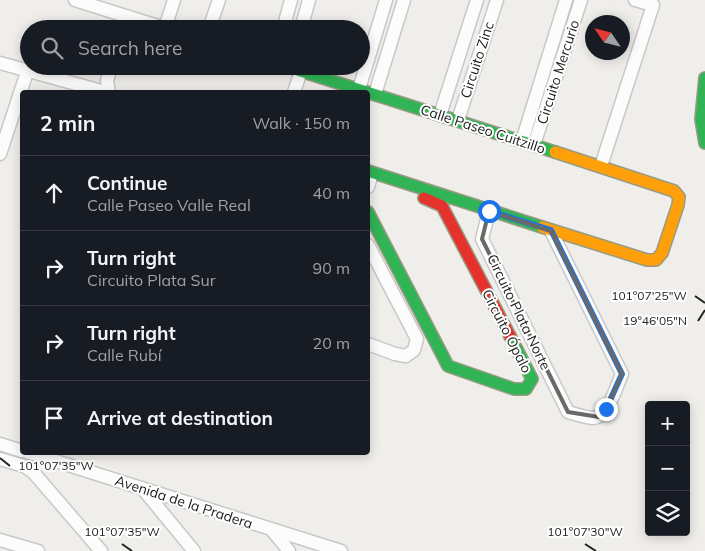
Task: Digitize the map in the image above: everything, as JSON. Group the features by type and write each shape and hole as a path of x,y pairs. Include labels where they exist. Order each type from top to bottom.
{"street":[{"path":"75,0 97,3 141,20"},
{"path":"168,20 174,0"},
{"path":"213,20 219,0"},
{"path":"285,20 291,0"},
{"path":"303,20 309,0"},
{"path":"370,53 386,0"},
{"path":"375,94 404,0"},
{"path":"440,115 477,0"},
{"name":"Circuito Zinc","path":"458,120 497,0"},
{"path":"522,141 566,0"},
{"name":"Circuito Mercurio","path":"534,145 580,0"},
{"path":"601,166 654,5 635,0"},
{"path":"127,20 128,16"},
{"path":"0,63 20,70"},
{"path":"21,90 26,75"},
{"path":"40,75 102,90 108,75"},
{"path":"292,75 294,90"},
{"name":"Calle Paseo Cuitzillo","path":"314,75 362,90"},
{"path":"359,89 363,75"},
{"path":"705,78 700,107 701,131 705,143"},
{"name":"Calle Paseo Cuitzillo","path":"370,92 601,166 674,191 678,197 678,205 662,253 656,260 647,260 551,230"},
{"path":"0,154 20,93"},
{"path":"370,172 551,230"},
{"name":"Circuito Ópalo","path":"370,216 448,366 514,389 526,389 532,379 442,206 423,197 420,188"},
{"name":"Circuito Plata Norte","path":"489,211 482,239 568,412 591,418 599,417 606,409 622,374 551,230"},
{"path":"370,249 416,339 414,350 406,356 370,345"},
{"path":"0,444 20,450"},
{"name":"Avenida de la Pradera","path":"37,455 341,551"},
{"path":"0,459 24,466 32,472 100,551"},
{"path":"142,488 194,551"},
{"path":"271,529 289,551"},
{"path":"0,540 38,551"}],"highlighted area":[{"path":"489,211 551,231 622,374 606,409 599,417 568,412 482,239"}],"traffic: fast":[{"path":"313,75 360,90"},
{"path":"705,78 701,119 705,143"},
{"path":"370,93 555,152"},
{"path":"370,172 542,227"},
{"path":"370,216 448,366 514,389 526,389 532,379 510,336"}],"traffic: slow":[{"path":"542,227 647,260 656,260 662,253 678,205 679,197 674,191 555,152"}],"traffic: jam":[{"path":"424,198 442,206 510,336"}],"route":[{"path":"489,211 551,230 622,374 606,409"}]}
